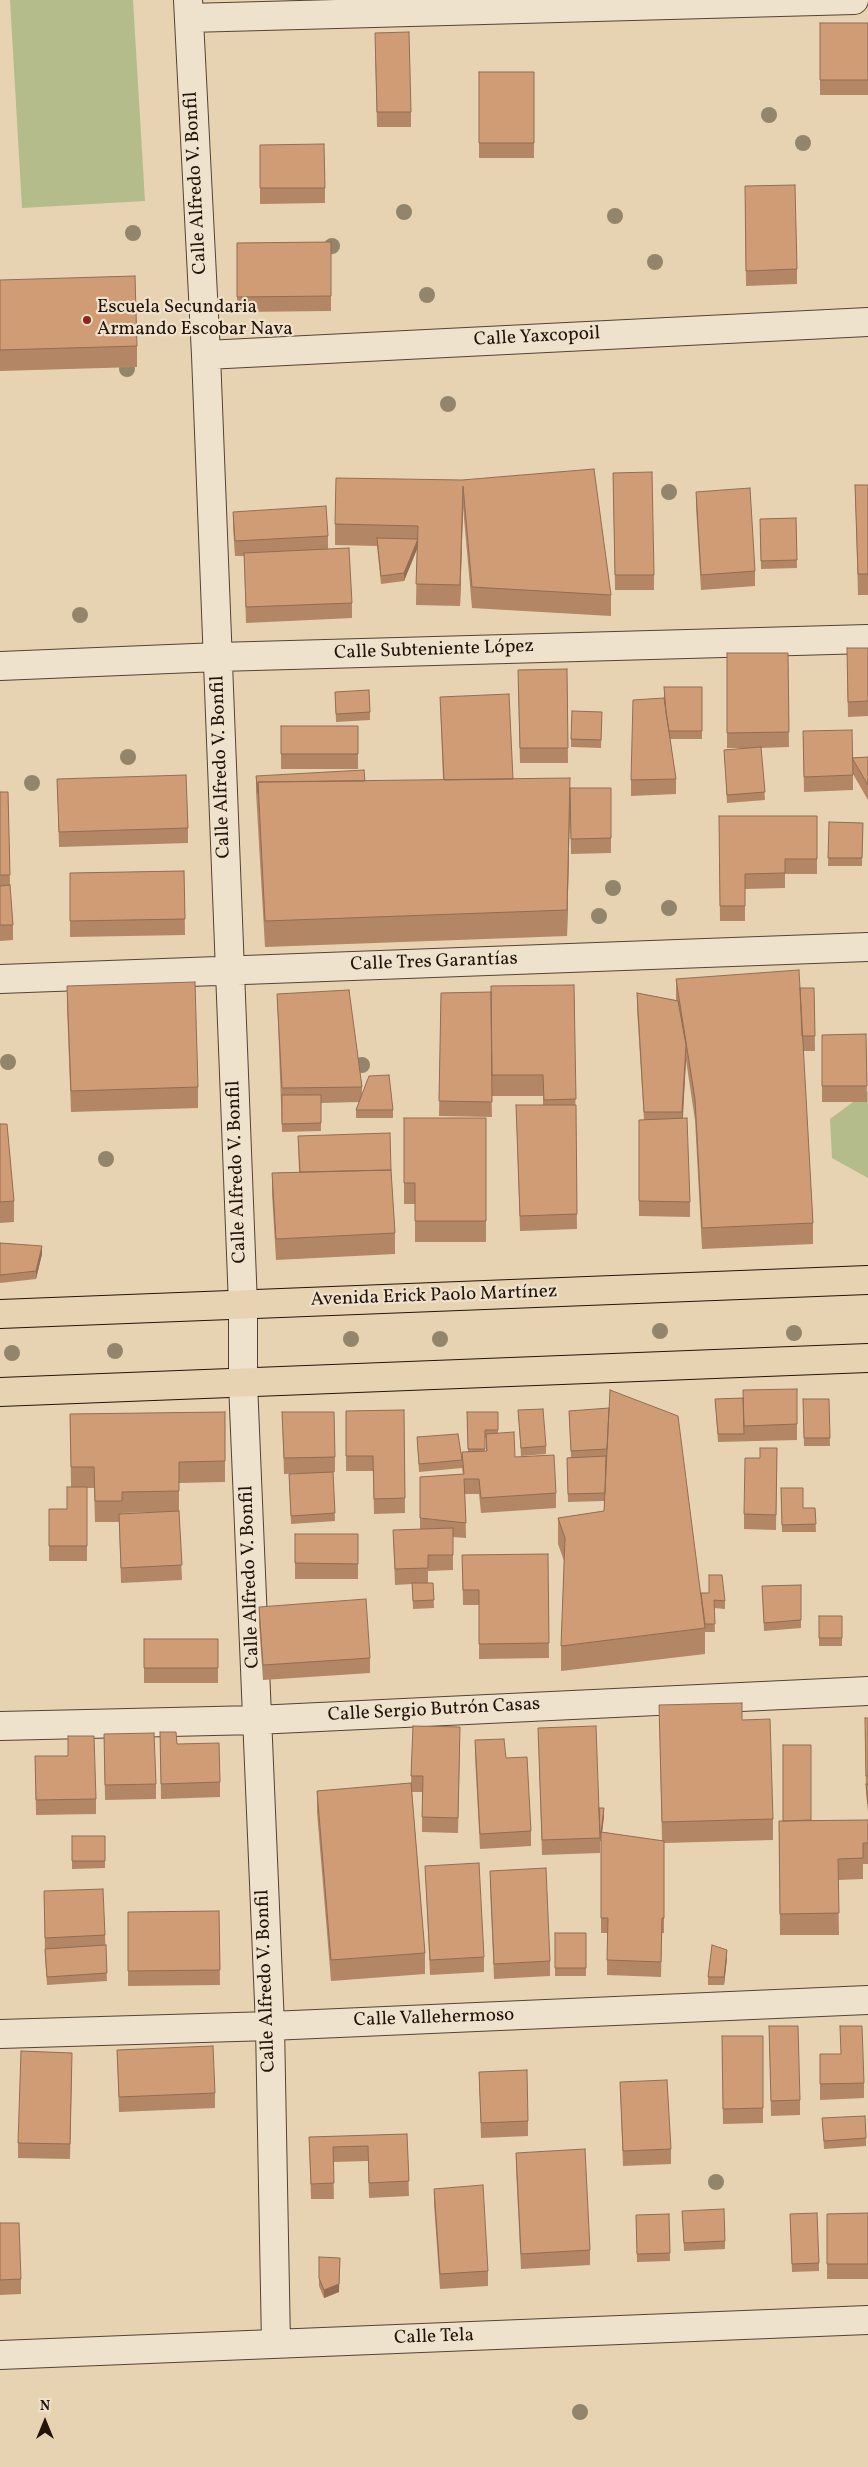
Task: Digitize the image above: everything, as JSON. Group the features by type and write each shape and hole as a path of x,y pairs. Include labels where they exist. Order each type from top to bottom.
{"main road":[{"name":"Avenida Erick Paolo Martínez","path":"0,1314 868,1280"},
{"path":"0,1392 868,1358"}],"street":[{"path":"188,9 854,0"},
{"name":"Calle Alfredo V. Bonfil","path":"188,9 206,355 243,1305 243,1383 270,2026 276,2344"},
{"name":"Calle Yaxcopoil","path":"206,355 868,322"},
{"name":"Calle Subteniente López","path":"0,666 218,657 868,639"},
{"name":"Calle Tres Garantías","path":"0,980 868,947"},
{"name":"Calle Sergio Butrón Casas","path":"0,1726 256,1720 868,1691"},
{"name":"Calle Vallehermoso","path":"0,2034 270,2026 868,2000"},
{"name":"Calle Tela","path":"0,2355 868,2320"}],"green space":[{"path":"10,0 133,0 145,201 22,208"},
{"path":"868,1091 868,1178 832,1158 830,1119"}],"building":[{"path":"820,23 868,23 868,80 820,80"},
{"path":"409,32 411,112 377,112 375,33"},
{"path":"479,72 534,72 534,143 479,143"},
{"path":"324,144 325,188 260,188 260,145"},
{"path":"795,185 797,269 746,271 745,186"},
{"path":"331,242 331,296 237,297 237,243"},
{"path":"135,276 137,346 0,350 0,280"},
{"path":"594,469 611,595 472,587 463,486 460,585 416,584 418,526 335,524 336,478 462,480"},
{"path":"652,472 654,575 615,575 613,473"},
{"path":"855,485 868,485 868,574 858,574"},
{"path":"750,488 755,571 701,575 696,492"},
{"path":"326,506 328,536 235,541 233,512"},
{"path":"796,518 797,560 761,561 760,519"},
{"path":"377,538 418,539 404,573 381,576"},
{"path":"349,548 352,603 246,607 244,553"},
{"path":"847,648 868,648 868,701 848,702"},
{"path":"727,653 788,653 789,732 727,733"},
{"path":"567,669 568,748 520,748 518,670"},
{"path":"664,687 702,687 702,731 669,731"},
{"path":"369,690 370,712 336,714 335,692"},
{"path":"509,694 513,779 444,780 440,697"},
{"path":"664,698 676,779 631,780 633,700"},
{"path":"572,711 602,712 601,740 571,739"},
{"path":"281,726 358,726 358,754 281,754"},
{"path":"852,730 853,775 804,777 803,731"},
{"path":"761,747 765,792 727,795 724,750"},
{"path":"868,757 868,785 852,758"},
{"path":"364,770 365,781 258,782 258,793 256,776"},
{"path":"186,775 188,828 59,832 57,779"},
{"path":"570,778 567,910 265,921 258,782"},
{"path":"570,788 611,788 611,838 571,839"},
{"path":"0,792 8,792 10,875 0,875"},
{"path":"719,816 817,816 817,859 785,859 785,873 745,874 745,906 720,906"},
{"path":"829,822 863,823 862,858 828,858"},
{"path":"184,871 185,919 70,921 70,873"},
{"path":"10,885 13,925 0,925 0,886"},
{"path":"799,970 813,1223 702,1228 695,1099 676,979"},
{"path":"195,982 198,1087 71,1091 67,986"},
{"path":"574,985 576,1099 544,1100 543,1075 492,1075 491,986"},
{"path":"800,988 814,988 815,1036 802,1036"},
{"path":"349,990 362,1087 282,1088 277,994"},
{"path":"491,992 492,1102 439,1101 441,993"},
{"path":"637,993 678,1001 686,1045 682,1112 644,1112"},
{"path":"866,1034 867,1086 822,1086 822,1035"},
{"path":"389,1075 393,1110 356,1110 369,1076"},
{"path":"282,1095 321,1095 321,1123 282,1124"},
{"path":"516,1105 576,1105 577,1214 520,1216"},
{"path":"404,1118 486,1118 486,1221 415,1221 415,1183 404,1183"},
{"path":"687,1118 690,1202 639,1201 639,1120"},
{"path":"0,1124 7,1124 14,1201 0,1202"},
{"path":"390,1133 391,1170 300,1172 298,1136"},
{"path":"391,1170 395,1233 276,1239 272,1173"},
{"path":"0,1243 42,1246 36,1271 0,1275"},
{"path":"797,1389 797,1424 744,1426 743,1390"},
{"path":"610,1390 678,1416 705,1628 561,1646 565,1538 558,1518 604,1511"},
{"path":"743,1398 744,1434 718,1434 715,1399"},
{"path":"803,1399 829,1399 830,1438 804,1438"},
{"path":"609,1408 607,1449 571,1451 569,1411"},
{"path":"543,1409 546,1446 521,1448 518,1410"},
{"path":"404,1410 405,1498 374,1499 373,1456 346,1456 346,1411"},
{"path":"225,1412 225,1461 179,1462 179,1491 122,1492 122,1501 95,1501 94,1467 71,1467 70,1414"},
{"path":"282,1412 334,1412 335,1457 284,1458"},
{"path":"467,1412 498,1412 498,1430 485,1430 485,1449 468,1449"},
{"path":"514,1432 515,1457 554,1455 556,1493 481,1498 479,1479 464,1479 466,1523 420,1518 420,1477 464,1474 462,1452 487,1451 486,1434"},
{"path":"458,1434 462,1460 419,1464 417,1437"},
{"path":"760,1448 777,1448 776,1515 744,1514 745,1458 760,1458"},
{"path":"606,1456 605,1493 568,1494 567,1458"},
{"path":"333,1472 335,1513 291,1516 289,1474"},
{"path":"67,1487 87,1487 87,1546 49,1546 49,1509 67,1509"},
{"path":"781,1488 803,1488 803,1508 815,1508 816,1524 782,1525"},
{"path":"179,1511 182,1565 121,1568 119,1514"},
{"path":"453,1528 453,1555 428,1555 428,1568 395,1569 393,1530"},
{"path":"295,1534 358,1534 358,1564 295,1563"},
{"path":"548,1554 549,1643 479,1644 479,1590 463,1590 462,1555"},
{"path":"709,1575 722,1575 725,1601 714,1600 715,1624 705,1624 701,1593 709,1593"},
{"path":"412,1583 433,1583 434,1600 413,1601"},
{"path":"801,1585 801,1620 764,1623 762,1586"},
{"path":"366,1599 370,1658 263,1665 259,1607"},
{"path":"819,1616 842,1616 842,1638 819,1638"},
{"path":"144,1639 218,1639 218,1668 144,1668"},
{"path":"742,1703 742,1720 770,1719 773,1819 662,1822 659,1705"},
{"path":"865,1718 868,1718 868,1776 866,1776"},
{"path":"413,1726 460,1727 458,1818 422,1817 423,1776 411,1776"},
{"path":"596,1726 600,1838 542,1840 538,1728"},
{"path":"160,1732 176,1732 177,1744 219,1743 220,1782 161,1784"},
{"path":"154,1733 156,1784 105,1785 104,1734"},
{"path":"68,1736 94,1736 96,1799 36,1800 35,1756 68,1756"},
{"path":"504,1739 506,1758 527,1757 531,1831 480,1834 475,1740"},
{"path":"783,1745 811,1745 811,1820 783,1821"},
{"path":"411,1783 425,1953 331,1960 317,1791"},
{"path":"866,1784 868,1784 868,1804"},
{"path":"599,1808 604,1808 601,1833 600,1833"},
{"path":"868,1820 868,1843 863,1843 863,1858 838,1859 839,1913 780,1914 779,1821"},
{"path":"601,1832 664,1841 664,1918 662,1918 661,1962 607,1960 608,1918 601,1918"},
{"path":"72,1836 105,1836 105,1861 72,1861"},
{"path":"479,1863 484,1957 430,1960 425,1866"},
{"path":"546,1868 550,1961 494,1964 490,1871"},
{"path":"103,1889 105,1935 45,1938 44,1891"},
{"path":"219,1911 220,1970 128,1971 128,1912"},
{"path":"555,1933 586,1933 586,1968 555,1968"},
{"path":"106,1945 107,1973 47,1977 45,1949"},
{"path":"712,1945 727,1950 724,1977 708,1977"},
{"path":"769,2026 798,2026 800,2100 771,2101"},
{"path":"840,2026 862,2026 864,2083 820,2084 820,2054 841,2054"},
{"path":"722,2036 763,2036 763,2108 723,2109"},
{"path":"213,2046 215,2093 119,2097 117,2050"},
{"path":"21,2051 72,2053 70,2144 18,2143"},
{"path":"527,2070 528,2121 481,2123 479,2072"},
{"path":"667,2080 671,2149 623,2151 620,2082"},
{"path":"865,2116 866,2138 824,2141 822,2118"},
{"path":"407,2134 409,2181 369,2183 368,2146 333,2147 334,2183 311,2184 309,2137"},
{"path":"585,2149 590,2250 521,2254 516,2153"},
{"path":"483,2185 488,2271 440,2274 434,2189"},
{"path":"724,2209 725,2241 684,2243 682,2211"},
{"path":"817,2213 819,2263 792,2264 790,2214"},
{"path":"868,2213 868,2264 827,2264 827,2214"},
{"path":"669,2214 670,2253 637,2254 636,2215"},
{"path":"0,2223 19,2223 21,2279 0,2280"},
{"path":"319,2257 340,2258 339,2284 324,2290 319,2278"}],"place":[{"name":"Escuela Secundaria Armando Escobar Nava","path":"87,320"}]}
